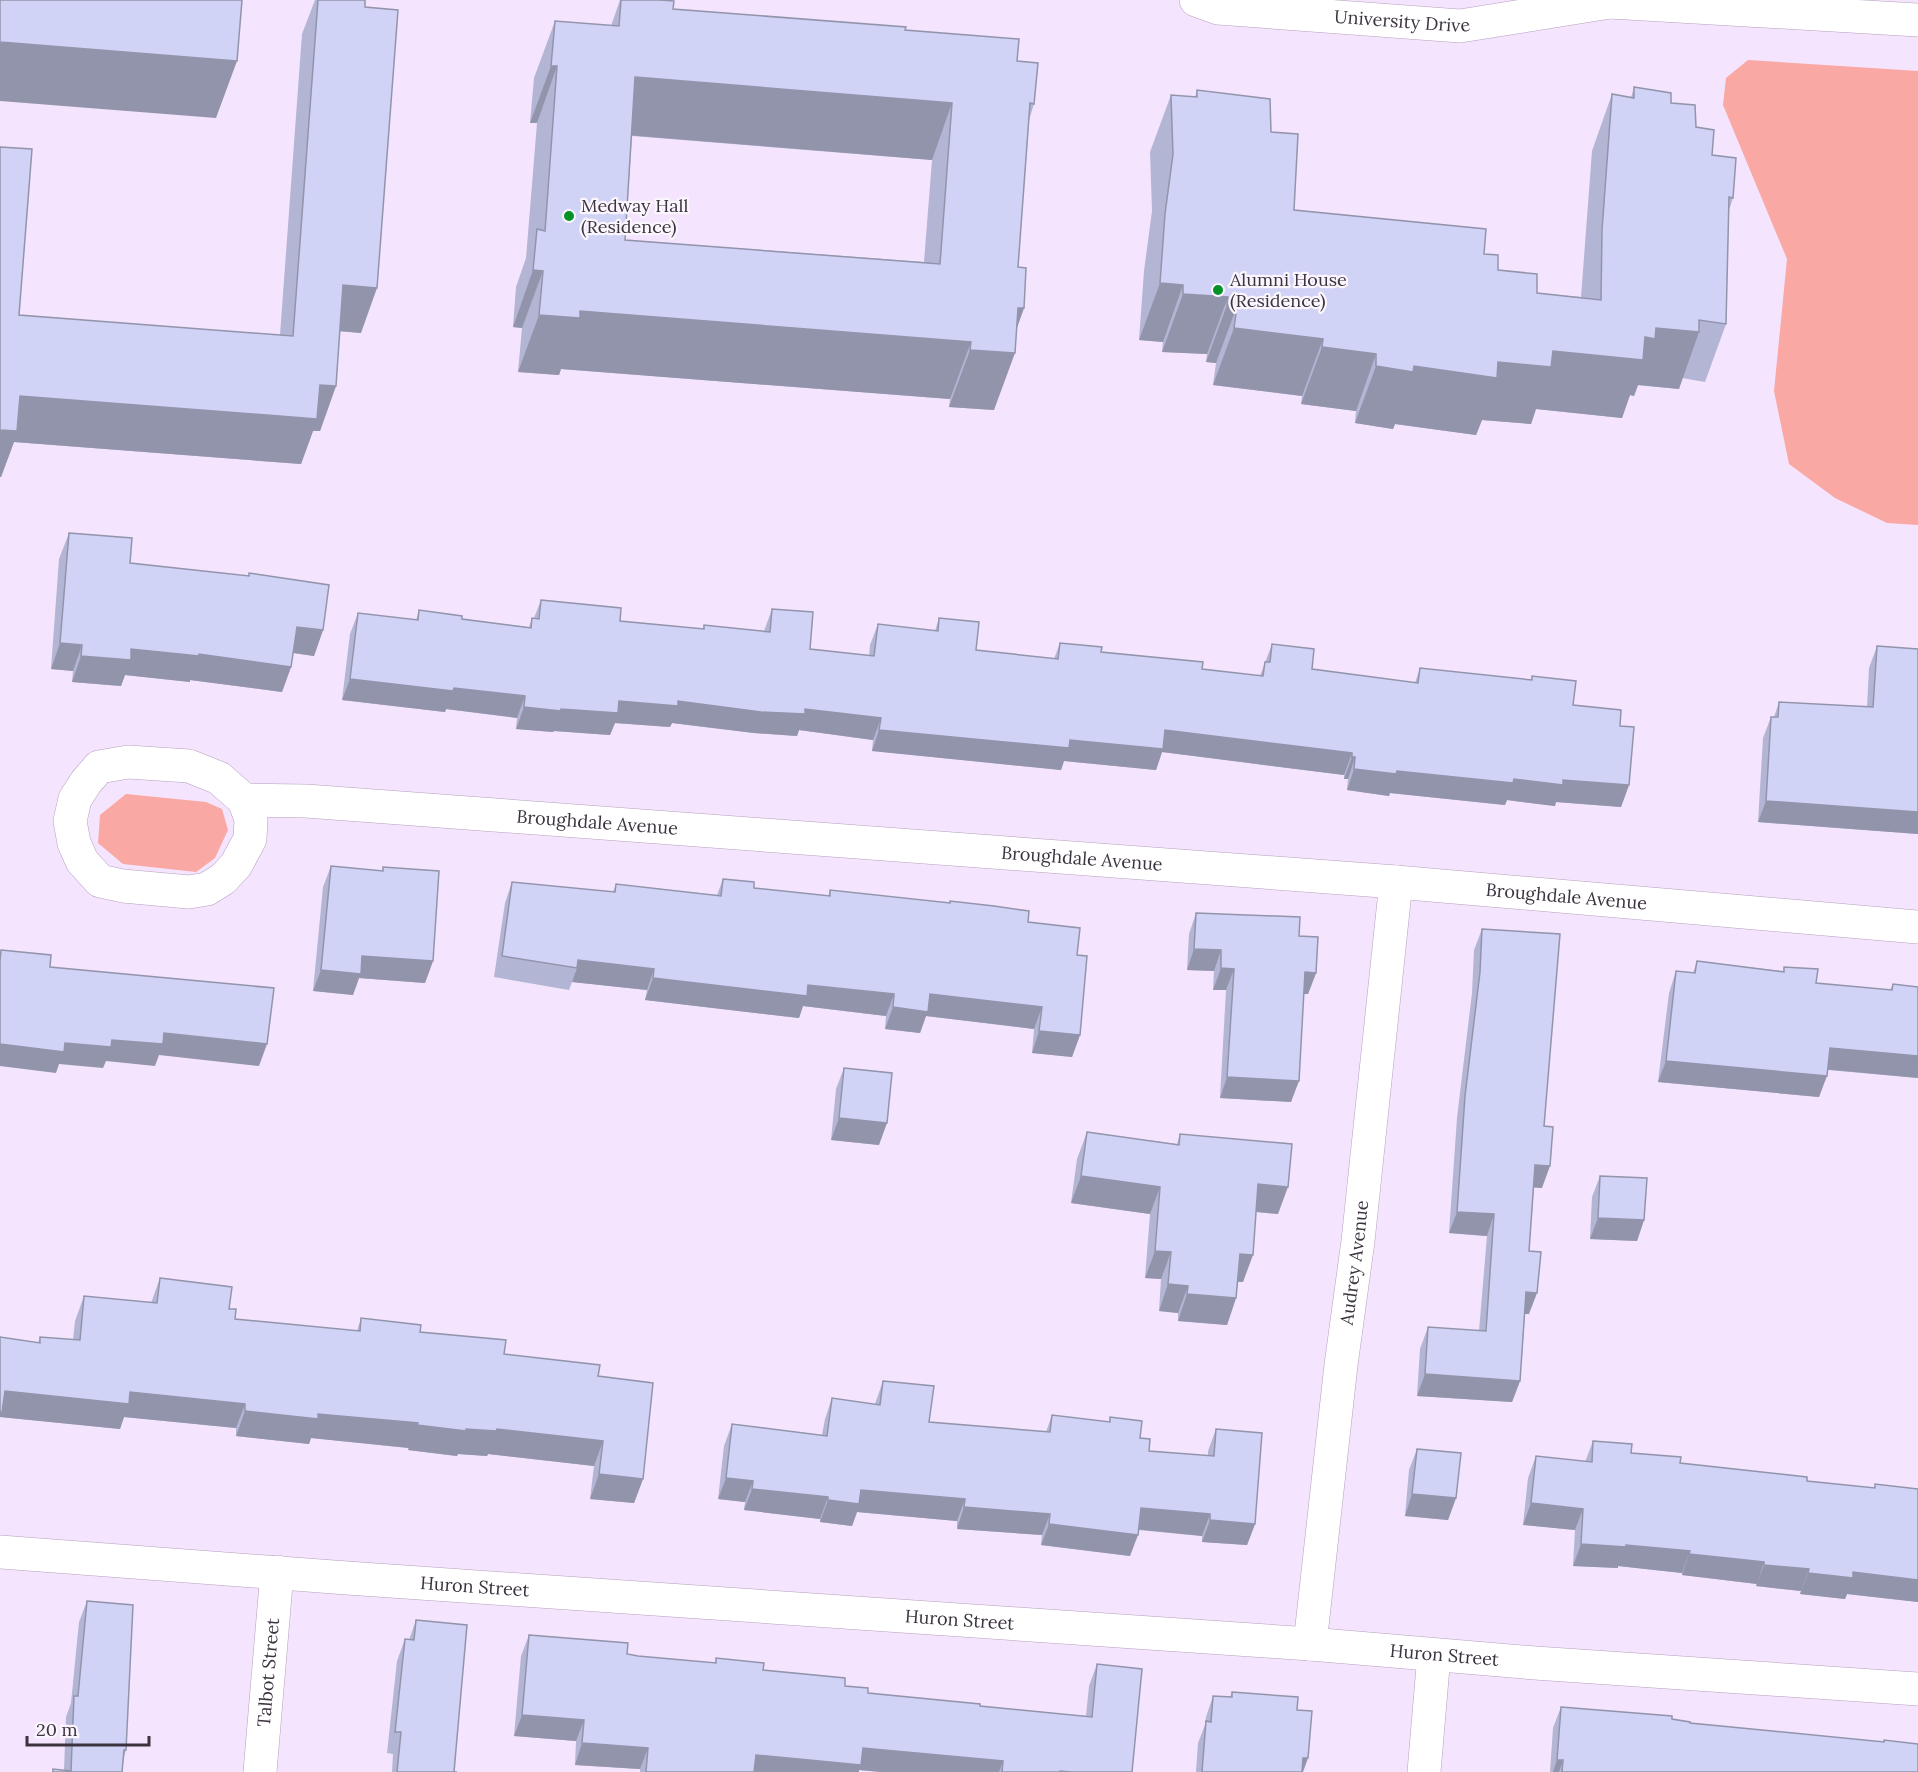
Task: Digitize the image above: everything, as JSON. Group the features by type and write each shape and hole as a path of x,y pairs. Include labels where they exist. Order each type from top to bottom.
{"street":[{"name":"University Drive","path":"1196,0 1218,8 1460,26 1605,1 1918,20"},
{"path":"128,762 189,766 219,778 244,800 250,819 250,839 236,865 223,879 207,889 189,892 123,886 100,881 82,861 74,843 70,821 75,799 99,767 128,762"},
{"name":"Broughdale Avenue","path":"244,800 313,802 1396,882 1918,927"},
{"name":"Audrey Avenue","path":"1310,1644 1341,1365 1358,1241 1396,882"},
{"name":"Huron Street","path":"0,1552 1918,1689"},
{"name":"Talbot Street","path":"260,1772 277,1572"},
{"path":"1424,1772 1434,1655"}],"shaded area":[{"path":"1748,60 1918,71 1918,525 1887,523 1835,498 1789,464 1774,391 1787,259 1723,105 1726,78"},
{"path":"126,794 206,802 222,809 228,830 215,858 196,872 123,864 98,843 100,815"}],"building":[{"path":"0,0 242,0 237,61 0,42"},
{"path":"318,0 365,0 365,7 398,10 377,288 343,285 336,386 320,385 317,419 20,396 17,431 0,430 0,147 32,149 19,315 293,336"},
{"path":"621,0 660,0 674,1 673,9 906,27 905,30 1019,39 1017,61 1038,63 1034,104 1030,103 1018,267 1026,268 1024,308 1018,308 1015,353 970,350 971,342 580,311 580,318 539,315 543,271 533,270 537,229 545,231 557,66 551,66 555,21 619,26","holes":["635,77 952,103 940,264 625,240"]},
{"path":"1634,87 1671,93 1671,103 1695,105 1696,127 1714,130 1712,155 1736,158 1733,198 1729,197 1726,324 1699,320 1699,332 1656,328 1655,339 1645,337 1643,360 1553,351 1551,367 1498,362 1497,378 1414,366 1413,372 1376,366 1376,354 1322,347 1323,339 1234,328 1237,306 1227,305 1228,297 1183,294 1183,285 1160,283 1165,214 1173,154 1171,95 1197,97 1197,90 1270,99 1271,132 1298,134 1294,210 1486,229 1484,254 1498,255 1498,270 1537,274 1537,293 1601,300 1602,230 1612,94 1634,98"},
{"path":"69,533 132,538 130,563 249,576 249,573 329,585 323,630 297,627 291,667 199,654 199,656 131,649 131,660 81,656 82,645 60,643"},
{"path":"541,600 621,608 620,621 704,629 704,625 770,632 772,609 813,612 810,649 874,656 878,624 938,631 939,618 979,622 976,650 1058,659 1060,643 1102,647 1101,652 1203,662 1202,669 1263,676 1265,662 1270,662 1272,644 1314,649 1312,669 1418,683 1420,668 1532,680 1532,676 1576,681 1573,705 1621,710 1620,726 1634,727 1629,785 1563,780 1563,785 1514,779 1513,783 1397,771 1396,774 1354,769 1355,757 1352,757 1352,753 1165,730 1163,749 1070,740 1069,748 879,730 881,718 805,709 805,714 761,712 678,701 678,706 619,701 618,713 561,709 561,711 524,707 525,696 454,688 453,691 350,679 358,613 418,620 419,610 462,616 462,619 531,628 532,618 539,619"},
{"path":"1877,646 1918,649 1918,812 1766,801 1771,717 1778,717 1779,702 1873,707"},
{"path":"331,866 383,871 383,867 439,871 433,961 362,956 361,974 321,970"},
{"path":"723,879 754,882 754,888 830,896 830,890 994,906 1029,911 1028,922 1080,928 1077,955 1087,956 1080,1035 1039,1031 1042,1007 930,994 928,1012 893,1007 894,994 808,985 807,996 653,978 654,969 578,960 577,968 502,956 512,882 615,892 616,884 721,896"},
{"path":"1196,913 1300,917 1299,936 1318,937 1316,973 1305,972 1299,1081 1227,1077 1234,969 1221,968 1221,950 1194,949"},
{"path":"1482,929 1560,934 1544,1126 1553,1127 1550,1166 1535,1165 1529,1251 1541,1252 1537,1293 1526,1292 1520,1381 1425,1374 1428,1327 1486,1331 1494,1214 1457,1212 1465,1096 1480,972"},
{"path":"1,950 51,955 50,967 274,988 267,1044 164,1033 163,1044 112,1040 111,1047 65,1043 64,1052 0,1044"},
{"path":"1697,961 1784,972 1784,967 1818,969 1816,983 1892,990 1893,984 1918,987 1918,1056 1830,1048 1827,1076 1666,1061 1676,971 1695,973"},
{"path":"844,1068 892,1073 887,1123 839,1118"},
{"path":"1087,1132 1179,1145 1180,1134 1292,1144 1288,1187 1258,1184 1253,1255 1240,1254 1236,1298 1187,1294 1188,1286 1168,1284 1171,1252 1155,1251 1160,1187 1081,1176"},
{"path":"1600,1176 1647,1178 1644,1220 1598,1218"},
{"path":"160,1278 232,1287 229,1309 236,1309 235,1319 360,1331 361,1318 421,1325 420,1332 506,1340 504,1354 600,1365 598,1376 653,1383 643,1479 599,1474 603,1441 497,1429 496,1431 466,1429 466,1431 417,1425 418,1423 318,1414 318,1419 245,1411 245,1404 130,1392 129,1404 5,1391 2,1412 0,1412 0,1337 40,1343 40,1337 80,1340 84,1296 157,1303"},
{"path":"883,1381 934,1386 929,1422 1050,1432 1052,1415 1110,1422 1110,1417 1142,1421 1140,1438 1150,1439 1149,1451 1214,1456 1216,1429 1262,1433 1255,1524 1210,1520 1210,1514 1141,1508 1138,1535 1049,1524 1050,1514 964,1507 965,1499 861,1490 859,1504 828,1500 828,1497 752,1489 753,1481 726,1478 732,1424 827,1436 832,1398 880,1405"},
{"path":"1593,1441 1632,1444 1631,1453 1681,1457 1680,1463 1807,1477 1807,1481 1875,1488 1875,1484 1918,1489 1918,1580 1853,1572 1853,1578 1808,1573 1809,1569 1764,1565 1764,1562 1689,1554 1690,1551 1626,1545 1626,1547 1581,1544 1583,1509 1531,1503 1536,1456 1592,1462"},
{"path":"1417,1449 1461,1453 1456,1498 1412,1494"},
{"path":"87,1601 133,1605 126,1750 124,1750 122,1772 53,1772 53,1769 71,1771 74,1696 78,1696"},
{"path":"416,1620 467,1625 454,1772 397,1772 401,1732 395,1732 405,1639 414,1640"},
{"path":"529,1635 628,1643 627,1654 638,1656 716,1663 716,1658 764,1663 763,1670 845,1678 845,1686 868,1688 868,1693 1092,1717 1097,1664 1142,1669 1132,1772 1002,1772 1003,1761 863,1748 861,1765 756,1755 754,1772 646,1772 648,1748 582,1743 584,1720 522,1715"},
{"path":"1232,1692 1298,1697 1297,1710 1312,1711 1308,1758 1303,1758 1302,1772 1202,1772 1206,1721 1211,1722 1213,1696 1232,1697"},
{"path":"1561,1707 1672,1716 1672,1719 1690,1723 1918,1744 1918,1772 1562,1772 1563,1760 1557,1760"}],"place":[{"name":"Medway Hall (Residence)","path":"569,216"},
{"name":"Alumni House (Residence)","path":"1218,290"}]}
